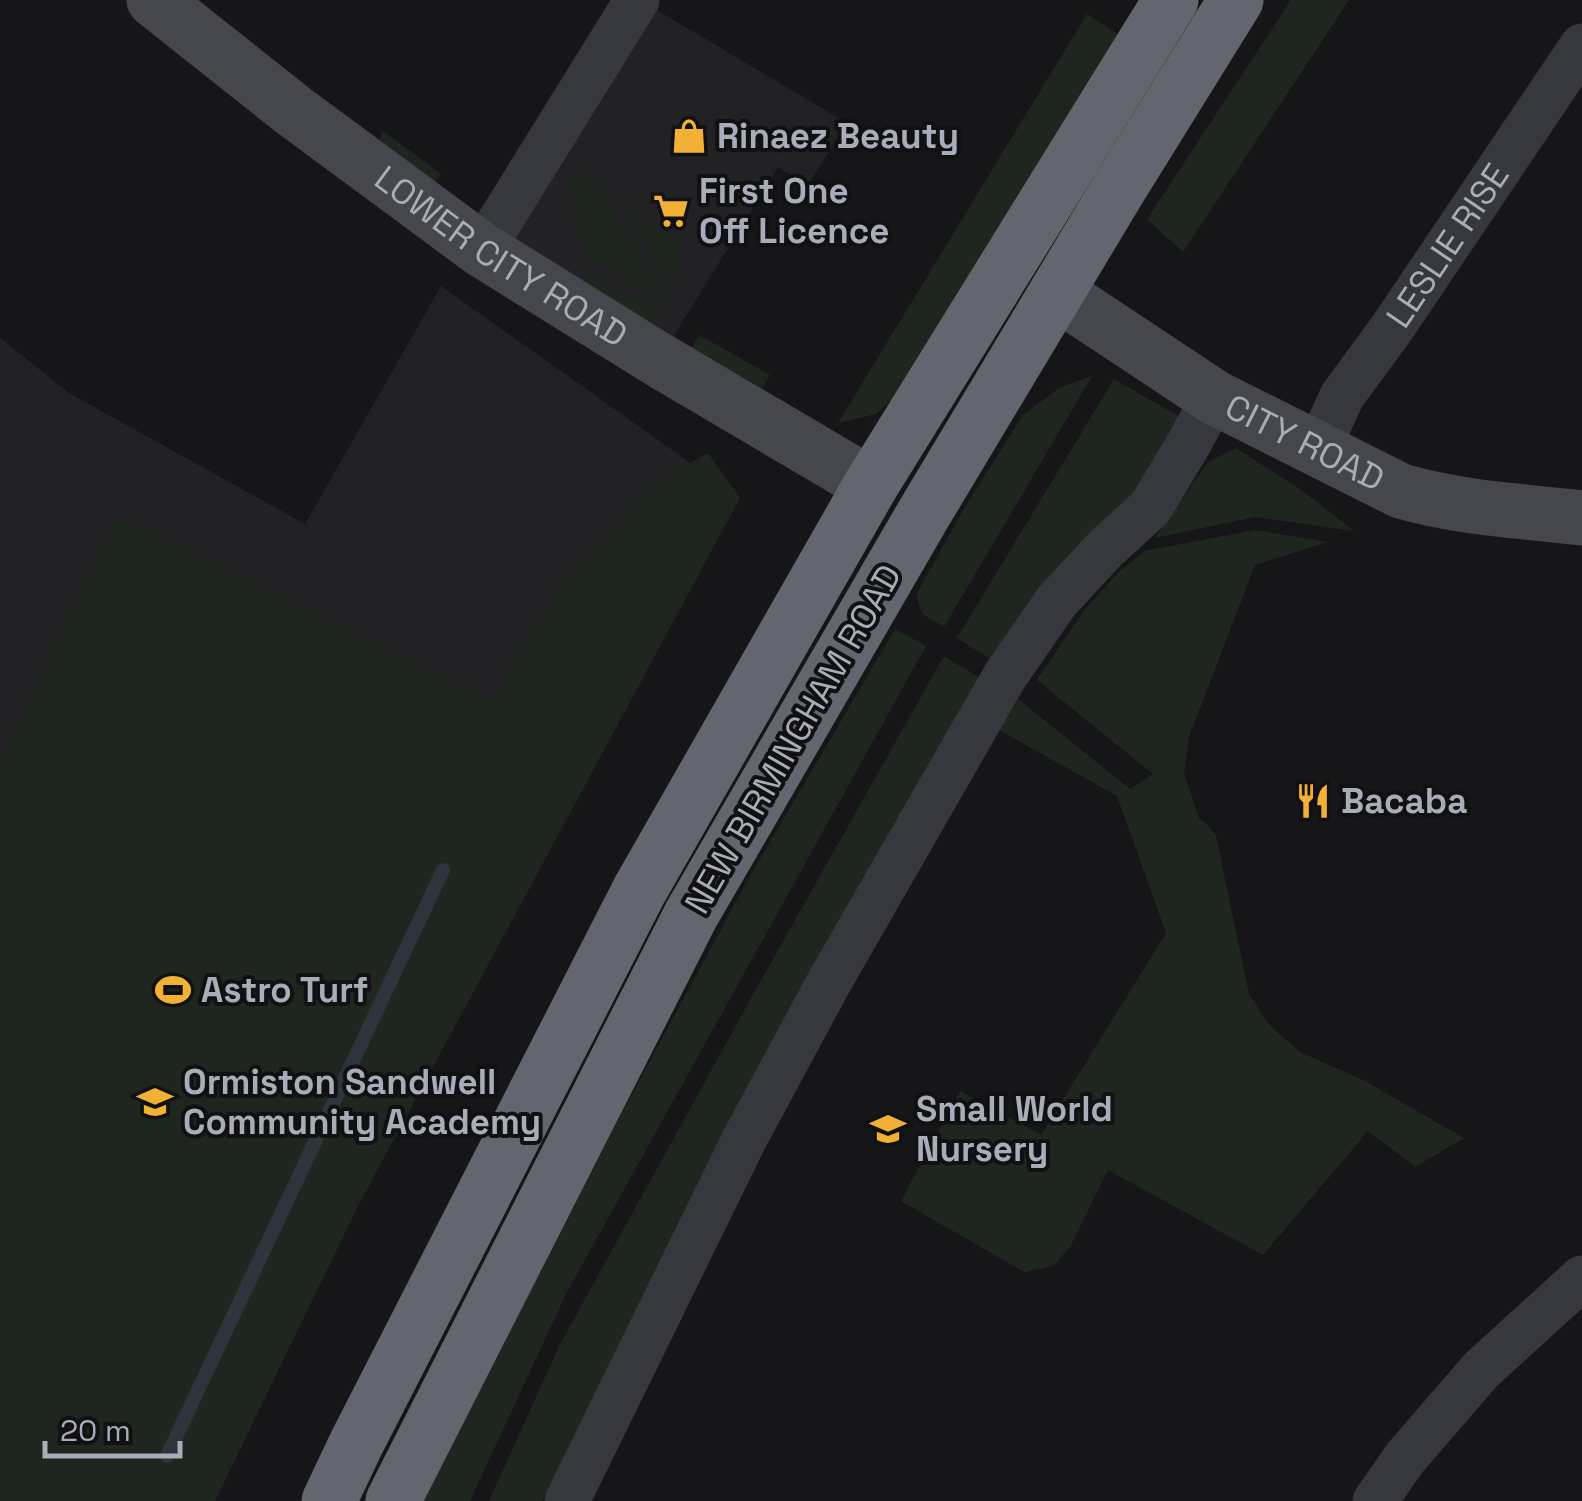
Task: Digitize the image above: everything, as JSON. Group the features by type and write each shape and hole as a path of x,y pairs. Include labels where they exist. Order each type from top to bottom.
{"highway":[{"name":"NEW BIRMINGHAM ROAD","path":"329,1501 639,891 871,485 1171,0"},
{"name":"NEW BIRMINGHAM ROAD","path":"393,1501 691,915 922,515 1236,0"},
{"path":"1008,262 1057,292"},
{"path":"871,485 922,515"}],"street":[{"name":"LOWER CITY ROAD","path":"154,0 294,111 482,250 871,485"},
{"path":"482,250 637,0"},
{"name":"LESLIE RISE","path":"1318,450 1342,396 1582,46"},
{"name":"CITY ROAD","path":"1057,292 1214,396 1401,491 1424,498 1582,518"},
{"path":"567,1501 745,1138 828,984 1005,676 1056,602 1150,508 1214,396"},
{"path":"1375,1501 1405,1458 1482,1370 1582,1278"}],"shaded area":[{"path":"640,0 847,123 808,185 778,167 659,360 482,250"},
{"path":"1291,0 1349,0 1183,252 1147,219"},
{"path":"1087,14 1120,36 898,394 876,414 838,423"},
{"path":"383,131 441,174 432,187 377,145"},
{"path":"577,174 611,193 607,200 669,305 585,255 568,176"},
{"path":"618,202 685,241 670,285"},
{"path":"589,271 664,314 656,326 582,285"},
{"name":"Ormiston Sandwell Community Academy","path":"441,286 740,498 0,1501 0,338 69,393 305,524"},
{"path":"699,335 770,375 762,388 692,348"},
{"path":"1092,376 944,627 922,614 916,595 963,510 1023,415 1059,388"},
{"path":"1114,379 1180,417 1155,471 992,660 957,638"},
{"path":"1236,448 1300,489 1354,531 1255,517 1155,538 1207,463"},
{"name":"Ormiston Sandwell Community Academy","path":"708,453 740,498 358,1206 215,1501 0,1501 0,756 118,516 490,700 564,581 650,486"},
{"path":"1255,530 1328,542 1255,565 1189,737 1184,773 1199,818 1216,836 1249,994 1269,1025 1300,1052 1363,1080 1464,1138 1415,1167 1368,1131 1263,1255 1108,1170 1070,1247 1053,1266 1024,1272 901,1201 960,1091 1041,1135 1166,933 1117,796 999,730 1018,699 1130,789 1153,774 1037,680 1085,609 1144,551"},
{"path":"895,629 926,646 566,1294 470,1501 423,1501 623,1111 747,881"},
{"path":"944,656 988,683 624,1337 542,1501 489,1501 559,1346"}],"waterway":[{"path":"167,1456 443,870"}],"place":[{"name":"Rinaez Beauty","path":"689,136"},
{"name":"First One Off Licence","path":"671,211"},
{"name":"Bacaba","path":"1313,801"},
{"name":"Astro Turf","path":"173,990"},
{"name":"Ormiston Sandwell Community Academy","path":"155,1102"},
{"name":"Small World Nursery","path":"888,1129"}]}
